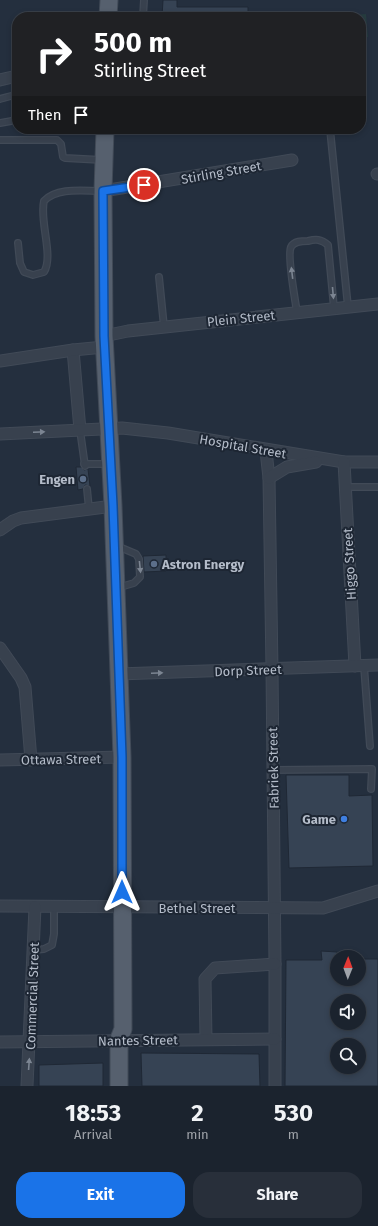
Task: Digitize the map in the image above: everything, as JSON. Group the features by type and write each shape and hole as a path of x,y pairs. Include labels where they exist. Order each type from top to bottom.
{"main road":[{"path":"108,12 109,0"},
{"path":"105,134 103,191 104,342 113,506 122,757 123,1036 119,1086"},
{"path":"123,1036 129,1086"}],"street":[{"path":"0,80 12,77"},
{"name":"Stirling Street","path":"103,191 292,160"},
{"name":"Plein Street","path":"0,361 74,350 104,342 128,331 378,304"},
{"path":"74,350 80,430"},
{"name":"Hospital Street","path":"0,434 122,428 168,433 266,451 326,460 344,462 378,462"},
{"name":"Fabriek Street","path":"266,451 268,478 274,770 274,1086"},
{"path":"268,478 287,467 326,460"},
{"name":"Higgo Street","path":"344,462 360,666"},
{"path":"0,530 13,521 21,518 113,506"},
{"path":"0,648 21,678 25,688 30,760"},
{"name":"Dorp Street","path":"118,674 378,665"},
{"name":"Ottawa Street","path":"0,760 122,757"},
{"name":"Bethel Street","path":"0,906 323,908 378,891"},
{"name":"Commercial Street","path":"27,1086 35,906"},
{"path":"206,1039 205,979 209,973 215,968 275,964"},
{"name":"Nantes Street","path":"0,1042 30,1042 123,1036 206,1039 275,1039"}],"lane":[{"path":"143,12 144,0"},
{"path":"0,99 11,96"},
{"path":"0,124 12,121"},
{"path":"331,134 348,307"},
{"path":"0,140 57,140 61,144 63,157 65,158 104,160"},
{"path":"18,243 20,263 24,272 33,275 44,272 47,258 43,210 44,201 51,195 62,193 80,190 103,191"},
{"path":"297,312 290,247 295,242 318,239 323,240 328,245 334,308"},
{"path":"159,278 164,327"},
{"path":"80,430 84,465 111,464"},
{"path":"345,488 378,487"},
{"path":"87,489 89,509"},
{"path":"114,545 136,554 139,559 140,577 134,584 116,589"},
{"path":"360,666 370,746"},
{"path":"274,770 375,769 371,789"},
{"path":"34,950 44,949 52,945 54,934 54,907"}],"green space":[{"path":"366,14 368,37 366,37"}],"building":[{"path":"163,0 177,0 177,7 248,7 248,12 162,12"},
{"path":"76,467 81,467 84,470 88,469 90,486 85,485 83,489 78,490"},
{"path":"166,555 166,571 144,572 143,556"},
{"path":"286,775 349,775 349,796 372,795 373,866 289,868"},
{"path":"321,951 330,952 330,986 366,986 366,959 378,959 378,1086 285,1086 286,960 322,960"},
{"path":"141,1053 259,1054 260,1086 142,1086"},
{"path":"103,1063 103,1086 39,1086 39,1065"}],"place":[{"name":"Engen","path":"83,479"},
{"name":"Astron Energy","path":"154,564"},
{"name":"Game","path":"344,819"}],"route":[{"path":"122,892 122,757 113,506 104,336 103,191 144,185"}]}
